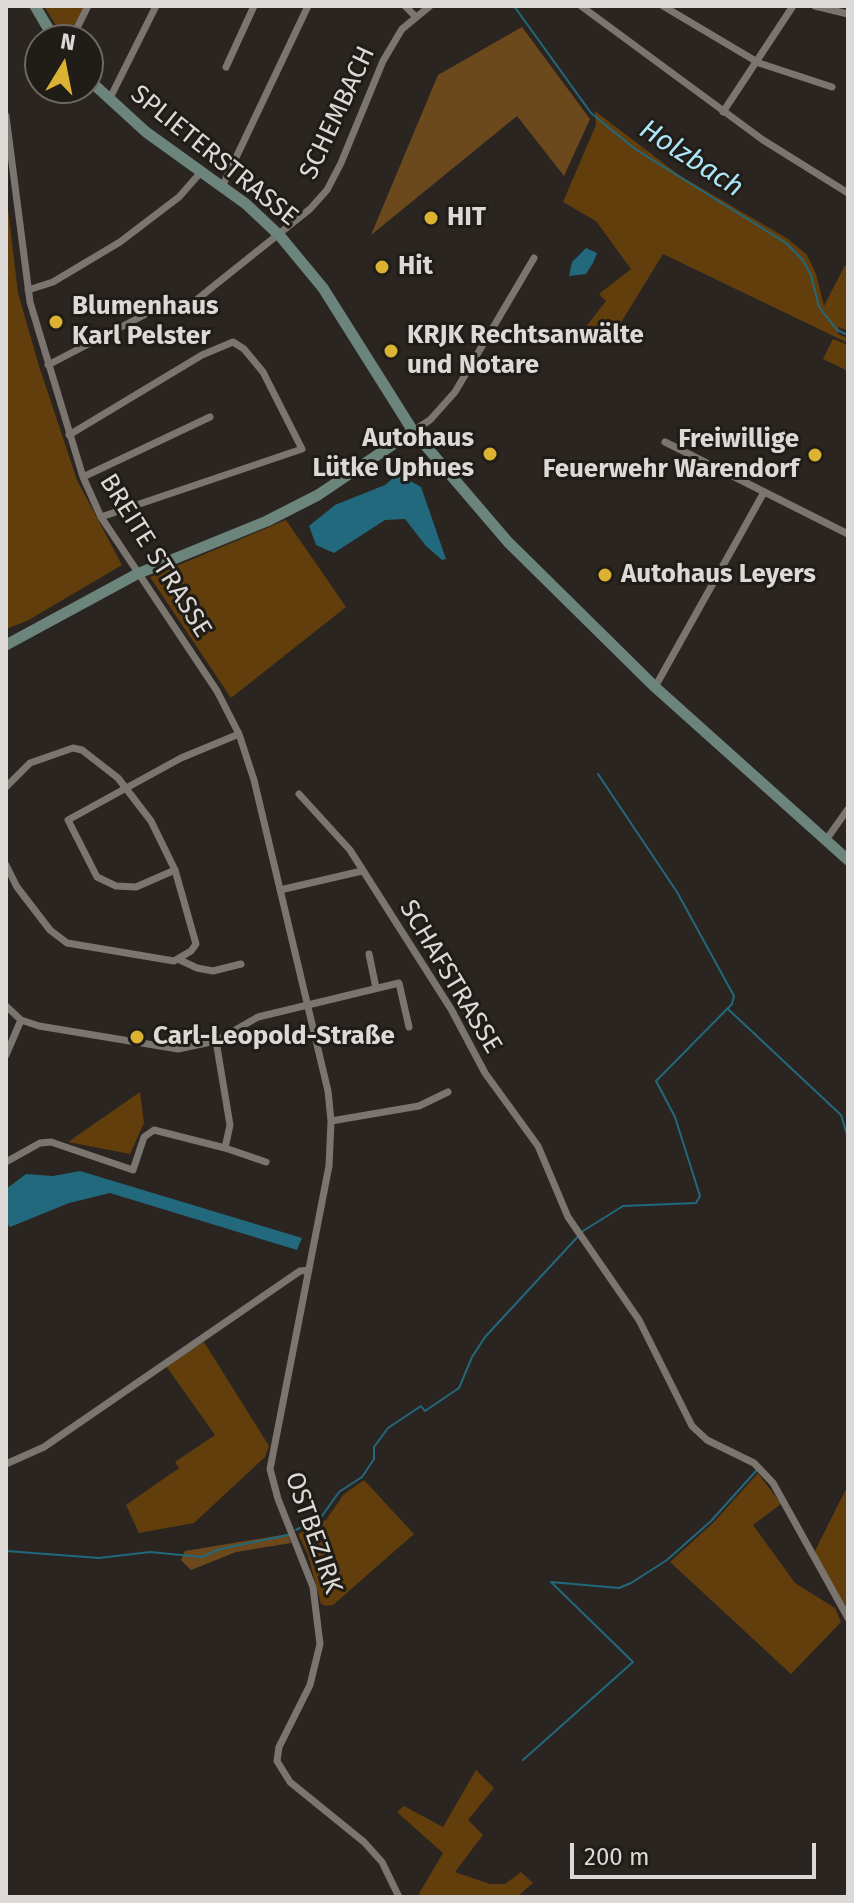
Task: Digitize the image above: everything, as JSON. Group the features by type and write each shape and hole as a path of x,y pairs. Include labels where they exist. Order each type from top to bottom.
{"street":[{"path":"35,6 46,24"},
{"path":"79,24 88,6"},
{"path":"109,100 156,6"},
{"path":"226,67 254,6"},
{"path":"222,187 308,6"},
{"path":"405,6 415,16"},
{"name":"SCHEMBACH","path":"48,365 148,313 190,305 280,236 327,190 383,61 402,29 430,6"},
{"path":"581,6 723,112 848,193"},
{"path":"663,6 759,63 832,87"},
{"path":"723,112 759,63 793,6"},
{"path":"815,6 848,14"},
{"name":"SPLIETERSTRASSE","path":"104,95 146,132 222,187 280,236 323,288 413,431 508,542 655,687 848,860"},
{"name":"BREITE STRASSE","path":"6,116 28,290 83,477 101,517 217,691 239,734 254,780 328,1091 331,1121 329,1166 309,1270"},
{"path":"28,290 53,282 120,242 179,197 201,172"},
{"path":"6,645 137,574 267,521 318,495 430,420 455,392 534,258"},
{"path":"69,435 202,355 233,342 244,349 263,372 302,449 101,517"},
{"path":"83,477 210,417"},
{"path":"665,442 763,494 848,534"},
{"path":"655,687 763,494"},
{"path":"175,870 136,887 116,886 97,877 68,820 181,758 239,734"},
{"path":"6,787 30,763 73,748 82,750 127,787 151,821 175,870 196,944 180,960"},
{"name":"SCHAFSTRASSE","path":"299,794 350,850 451,1009 505,1103 538,1146 579,1235 639,1320 692,1426 707,1440 754,1463 773,1483 848,1618"},
{"path":"826,840 848,809"},
{"path":"6,865 17,887 50,930 67,943 180,960 213,971 241,964"},
{"path":"280,890 362,871"},
{"path":"369,954 376,988"},
{"path":"6,1006 21,1020 167,1048 216,1041 258,1017 399,983 409,1027"},
{"path":"6,1055 21,1020"},
{"path":"216,1041 230,1125 225,1148"},
{"path":"331,1121 419,1106 448,1092"},
{"path":"6,1162 40,1143 51,1142 133,1170 144,1137 154,1130 266,1162"},
{"path":"6,1464 44,1447 300,1271 309,1270"},
{"name":"OSTBEZIRK","path":"309,1270 270,1469 313,1587 320,1644 310,1685 279,1747 277,1761 290,1782 364,1842 382,1862 399,1897"}],"shaded area":[{"path":"44,6 86,6 78,24 55,24"},
{"path":"522,27 590,119 564,176 517,116 371,235 438,75"},
{"path":"595,111 679,175 788,239 807,255 816,274 824,306 845,265 848,266 848,331 839,327 838,334 848,338 848,343 663,254 609,342 585,328 606,301 599,294 631,269 596,221 563,202 596,125"},
{"path":"6,192 18,293 39,366 77,480 122,565 27,621 6,629"},
{"path":"833,339 848,345 848,371 823,359"},
{"path":"286,520 346,607 231,698 150,577"},
{"path":"140,1092 144,1123 130,1154 68,1142"},
{"path":"204,1342 269,1446 265,1457 194,1523 139,1533 126,1505 179,1468 175,1462 215,1435 166,1366"},
{"path":"758,1473 781,1504 753,1525 795,1583 835,1608 841,1622 791,1674 670,1562 714,1522"},
{"path":"364,1480 414,1534 333,1605 326,1606 321,1604 308,1555 298,1534 326,1520 344,1494"},
{"path":"848,1485 848,1613 814,1553"},
{"path":"288,1534 291,1543 236,1552 191,1570 181,1560 185,1551"},
{"path":"476,1770 494,1788 468,1820 483,1835 455,1872 490,1884 505,1884 521,1872 533,1883 517,1897 417,1897 443,1853 397,1812 404,1806 443,1827"}],"water":[{"path":"586,248 597,253 593,263 586,274 569,276 572,262"},
{"path":"398,474 421,487 446,559 442,560 426,546 405,519 385,520 334,553 316,545 309,526 335,505 385,485"},
{"path":"80,1171 302,1238 297,1250 110,1193 69,1203 10,1227 6,1222 6,1189 26,1174 53,1176"}],"waterway":[{"name":"Holzbach","path":"514,6 591,113 635,149 786,243 802,259 811,275 819,307 837,330 848,335"},
{"path":"296,1530 322,1516 339,1492 362,1477 374,1459 374,1447 388,1428 421,1406 425,1411 459,1388 472,1357 485,1337 583,1231 623,1206 696,1203 700,1196 675,1117 656,1081 732,1004 734,996 677,892 598,774"},
{"path":"728,1009 841,1115 848,1138"},
{"path":"551,1582 619,1588 631,1583 667,1560 711,1521 756,1471"},
{"path":"6,1551 99,1558 150,1552 202,1557 220,1549 288,1535"},
{"path":"523,1760 633,1662 551,1582"}],"place":[{"name":"HIT","path":"431,218"},
{"name":"Hit","path":"382,267"},
{"name":"Blumenhaus Karl Pelster","path":"56,322"},
{"name":"KRJK Rechtsanwälte und Notare","path":"391,351"},
{"name":"Autohaus Lütke Uphues","path":"490,454"},
{"name":"Freiwillige Feuerwehr Warendorf","path":"815,455"},
{"name":"Autohaus Leyers","path":"605,575"},
{"name":"Carl-Leopold-Straße","path":"137,1037"}]}
